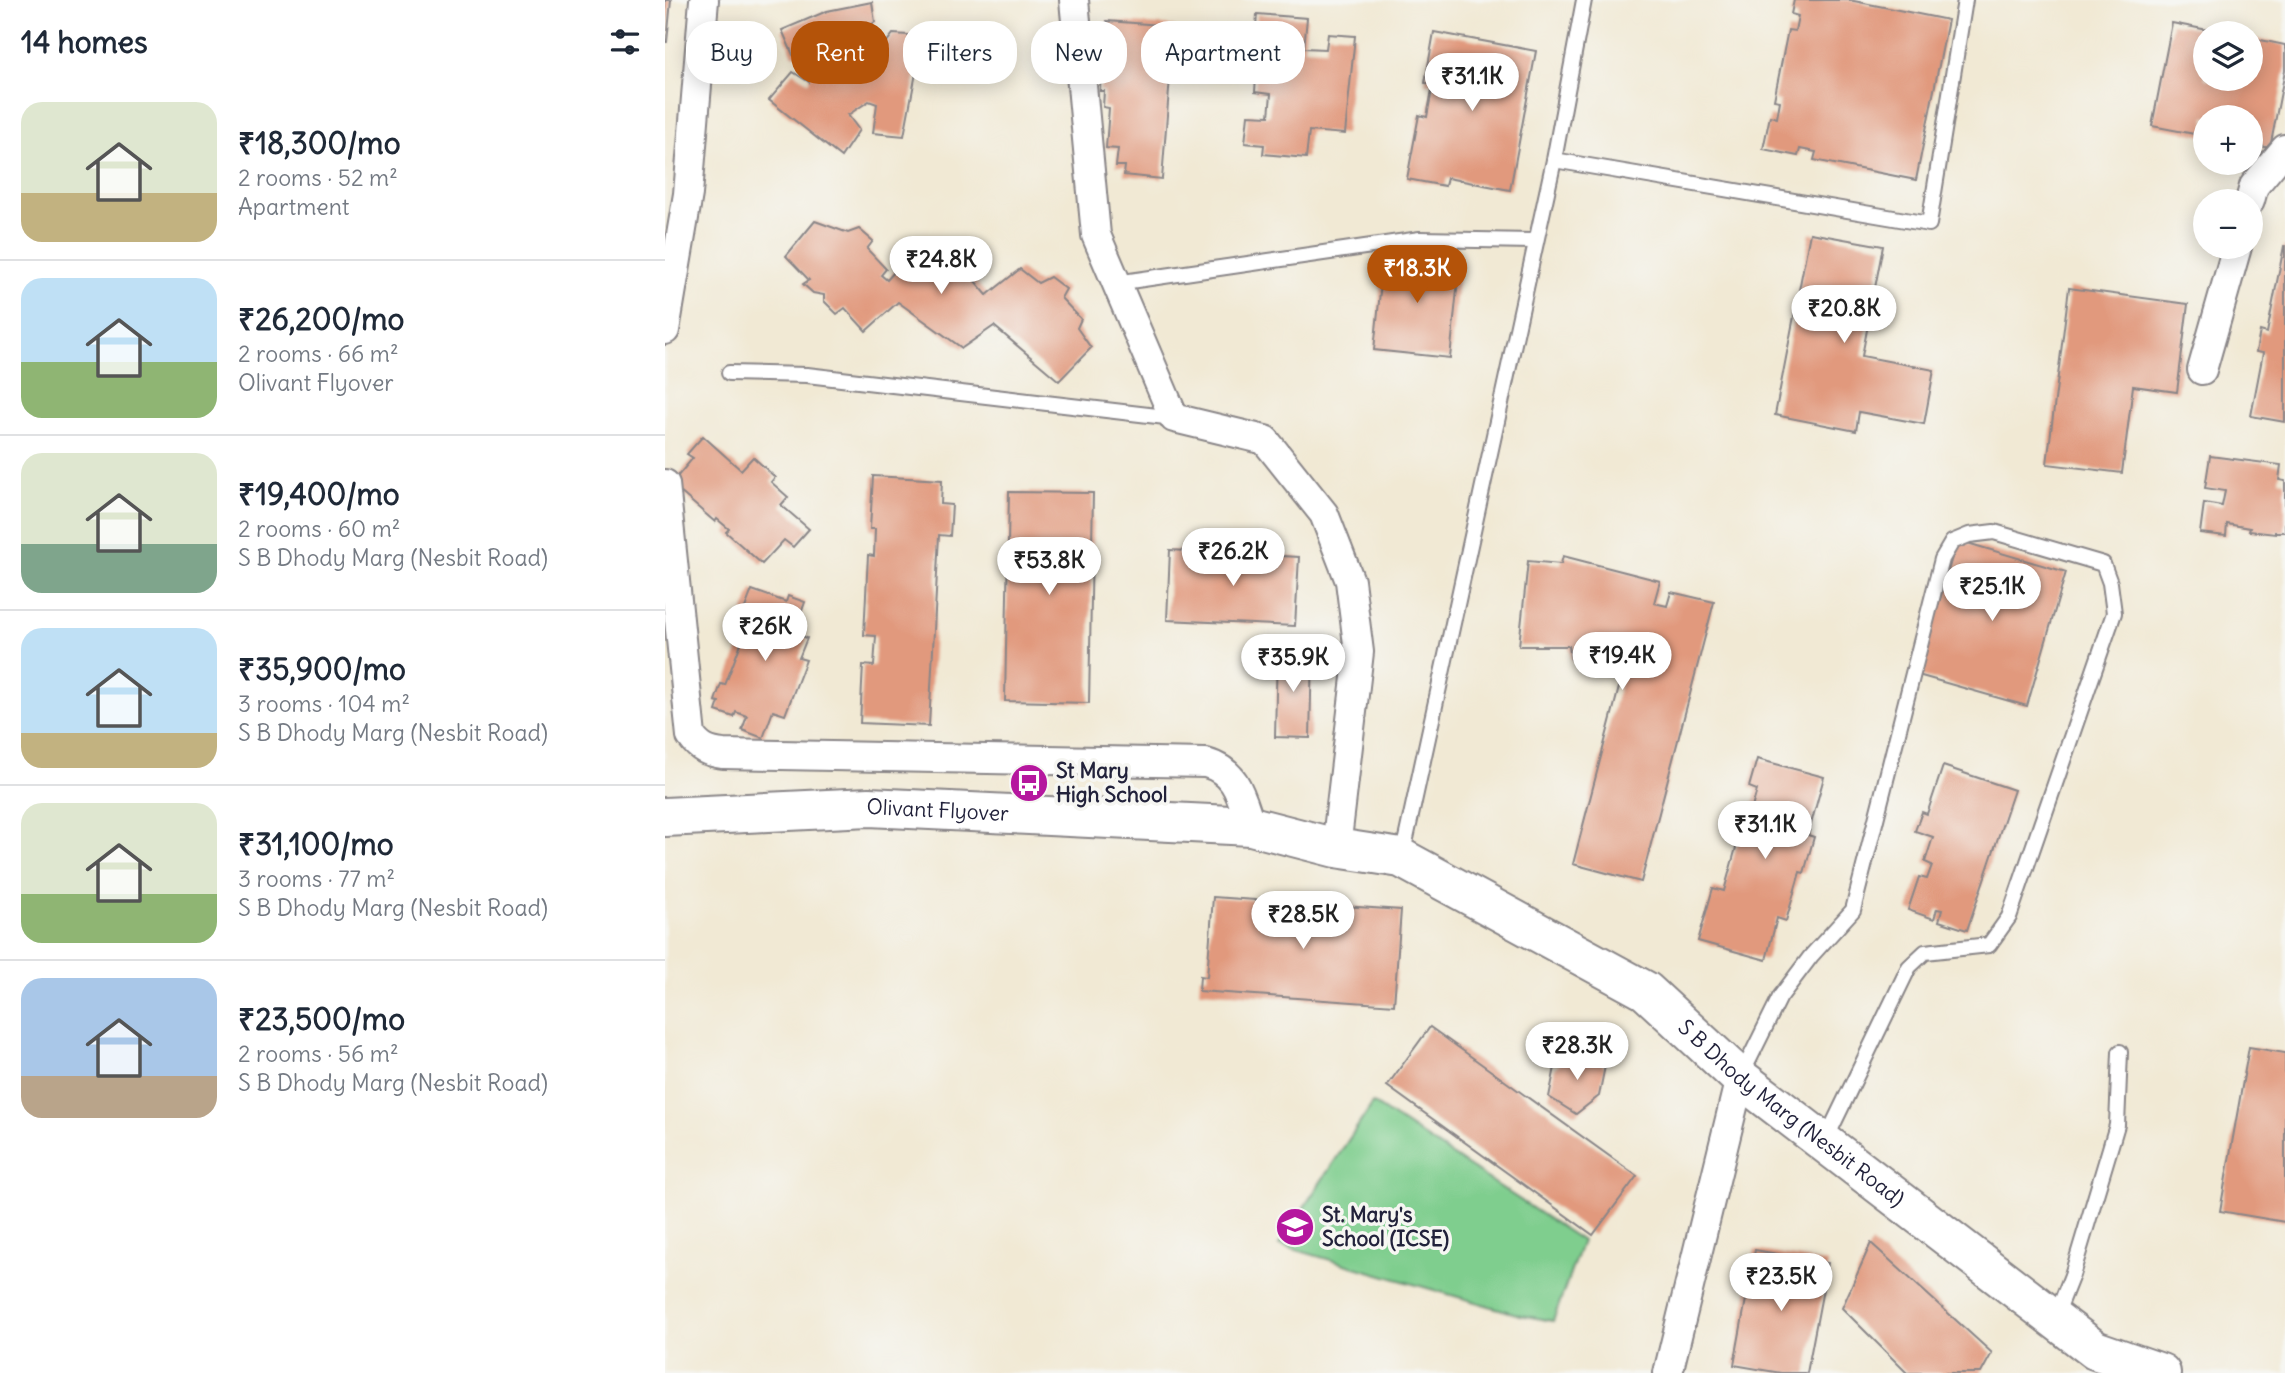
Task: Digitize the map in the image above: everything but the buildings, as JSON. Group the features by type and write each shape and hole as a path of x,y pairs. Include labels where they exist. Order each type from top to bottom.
{"main road":[{"name":"Olivant Flyover","path":"665,817 869,807 1251,826"},
{"name":"S B Dhody Marg (Nesbit Road)","path":"1251,826 1335,848 1401,858 1646,991 1740,1078 2095,1350 2161,1373"}],"street":[{"path":"665,330 688,194 703,0"},
{"path":"1074,0 1096,235 1174,418 1265,440 1324,514 1350,581 1359,652 1335,848"},
{"path":"2253,189 2285,149"},
{"path":"2202,370 2234,259"},
{"path":"665,484 691,736 706,751 750,755 1206,763 1220,767 1232,777 1251,826"},
{"path":"1668,1373 1740,1078"}],"lane":[{"path":"1401,858 1554,160 1584,0"},
{"path":"1554,160 1929,224 1965,0"},
{"path":"1116,283 1420,239 1536,241"},
{"path":"729,373 807,375 1174,418"},
{"path":"1740,1078 1780,998 1811,956 1853,910 1942,559 1952,542 1969,535 1994,532 2103,564 2110,583 2114,613 2009,917 1989,945 1925,952 1909,967 1824,1142"},
{"path":"2055,1319 2073,1275 2117,1125 2120,1052"}],"green space":[{"path":"1373,1103 1582,1241 1553,1321 1520,1315 1279,1245"}],"place":[{"name":"St Mary High School","path":"1029,783"},
{"name":"St. Mary's School (ICSE)","path":"1295,1227"}]}
